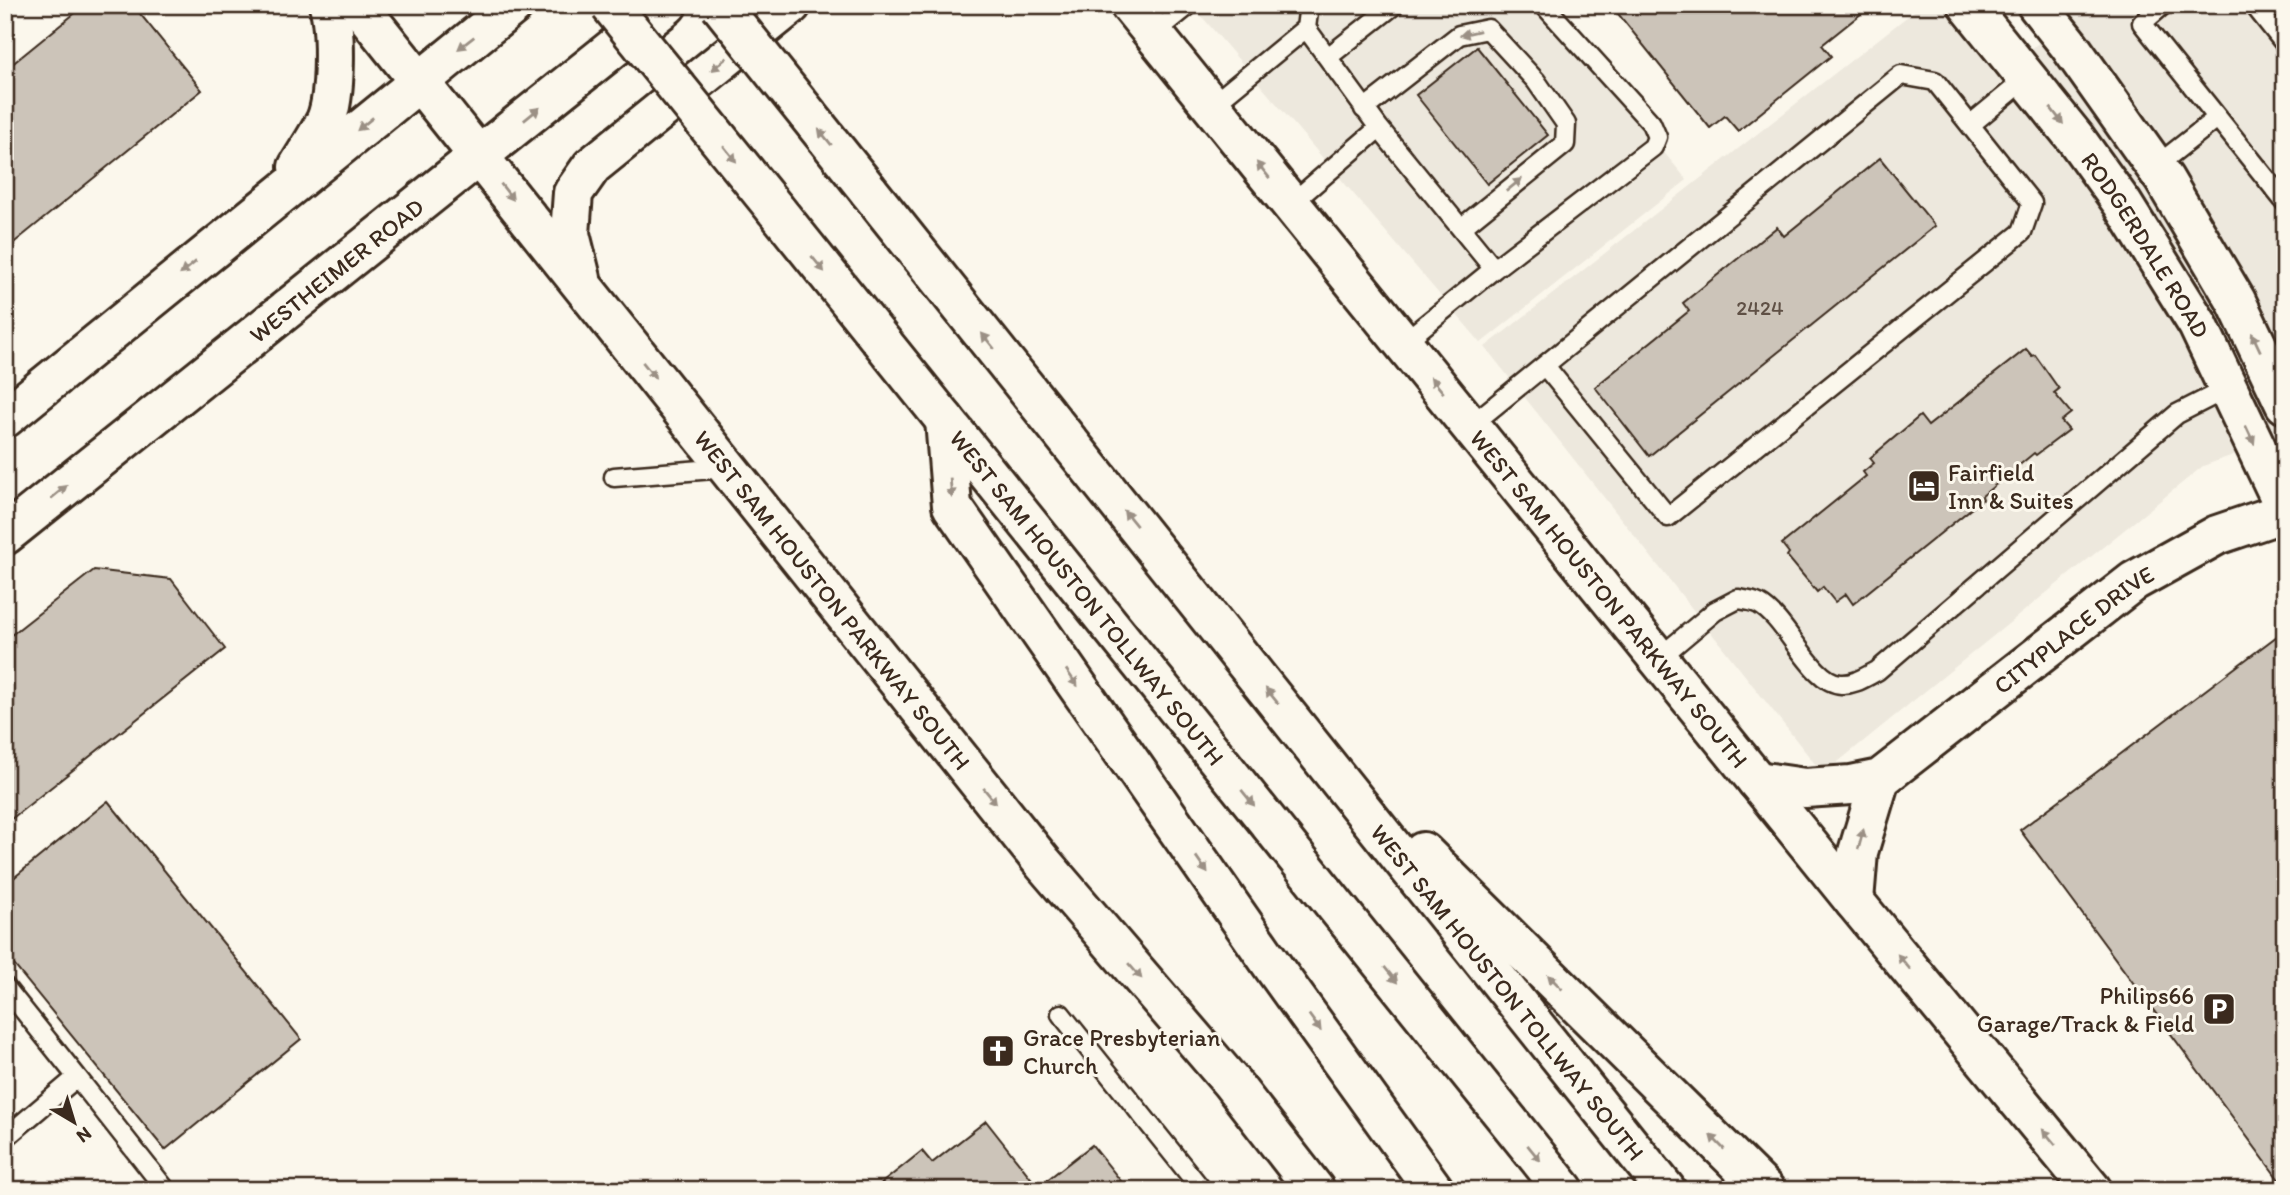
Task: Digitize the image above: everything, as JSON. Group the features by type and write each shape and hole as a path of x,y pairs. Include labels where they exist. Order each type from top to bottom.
{"main road":[{"path":"284,190 327,118 334,43 329,5"},
{"name":"WEST SAM HOUSTON PARKWAY SOUTH","path":"358,5 1043,863 1231,1082 1315,1190"},
{"path":"5,418 514,5"},
{"name":"WEST SAM HOUSTON TOLLWAY SOUTH","path":"610,5 1564,1190"},
{"name":"WESTHEIMER ROAD","path":"5,535 667,5"},
{"name":"WEST SAM HOUSTON TOLLWAY SOUTH","path":"720,5 1666,1190"},
{"path":"584,288 570,234 573,193 592,166 791,5"},
{"name":"RODGERDALE ROAD","path":"1968,5 2076,139 2122,203 2198,325 2285,510"},
{"name":"RODGERDALE ROAD","path":"2037,5 2069,45 2155,166 2236,301 2285,404"},
{"name":"WEST SAM HOUSTON PARKWAY SOUTH","path":"1141,19 1854,901 2092,1190"},
{"path":"2027,78 2069,45"},
{"path":"945,420 952,506 1274,968 1434,1190"},
{"name":"CITYPLACE DRIVE","path":"1757,781 1805,788 1851,785 1880,779 2134,581 2217,535 2285,510"},
{"path":"1295,725 1765,1190"},
{"path":"1854,901 1858,852 1880,779"}],"lane":[{"path":"1141,19 1189,5"},
{"path":"1211,106 1306,28 1309,5"},
{"path":"1328,57 1394,5"},
{"path":"1403,343 1653,147 1657,137 1651,123 1544,5"},
{"path":"2162,5 2142,23 2285,202"},
{"path":"2254,5 2285,44"},
{"path":"1306,28 1364,109 1494,270"},
{"path":"1364,109 1459,35 1488,29 1536,81 1566,124 1565,144 1461,228"},
{"path":"1470,426 1901,75 1935,81 2032,203 2022,232 1668,517 1545,366"},
{"path":"1969,125 2027,78"},
{"path":"2155,166 2217,118"},
{"path":"1291,204 1379,128"},
{"path":"1658,659 1715,611 1738,599 1757,603 1771,613 1825,679 1839,685 1855,683 1877,671 2177,414 2228,388"},
{"path":"614,477 727,468"},
{"path":"5,987 166,1190"},
{"path":"1061,1014 1202,1190"},
{"path":"5,1138 77,1077"}],"shaded area":[{"path":"1192,5 1541,5 1687,180 1481,343"},
{"path":"1922,5 1941,5 1999,75 2085,5 2285,5 2285,436 2203,466 1823,774 1485,347"}],"building":[{"path":"85,5 133,5 202,90 5,250 5,70"},
{"path":"1611,5 1872,5 1822,45 1831,56 1738,131 1725,116 1710,128"},
{"path":"1477,47 1548,135 1487,184 1416,95"},
{"path":"1880,158 1935,226 1649,456 1595,387 1689,311 1683,303 1777,227 1784,236"},
{"name":"Fairfield Inn & Suites","path":"2026,349 2032,356 2035,355 2059,389 2054,393 2071,413 2061,421 2069,430 2036,455 2034,453 1982,496 1983,499 1853,604 1846,594 1835,602 1823,587 1817,592 1787,556 1789,553 1782,544 1866,476 1863,472 1874,463 1870,458 1920,416 1928,426"},
{"path":"94,570 171,579 225,649 5,824 5,640"},
{"name":"Philips66 Garage/Track & Field","path":"2285,630 2285,1188 2020,830"},
{"path":"108,801 301,1039 165,1150 5,954 5,885"},
{"path":"986,1121 1038,1187 1092,1145 1128,1190 873,1190 922,1151 932,1163"}],"place":[{"name":"Fairfield Inn & Suites","path":"1924,486"},
{"name":"Philips66 Garage/Track & Field","path":"2219,1009"},
{"name":"Grace Presbyterian Church","path":"998,1051"}]}
